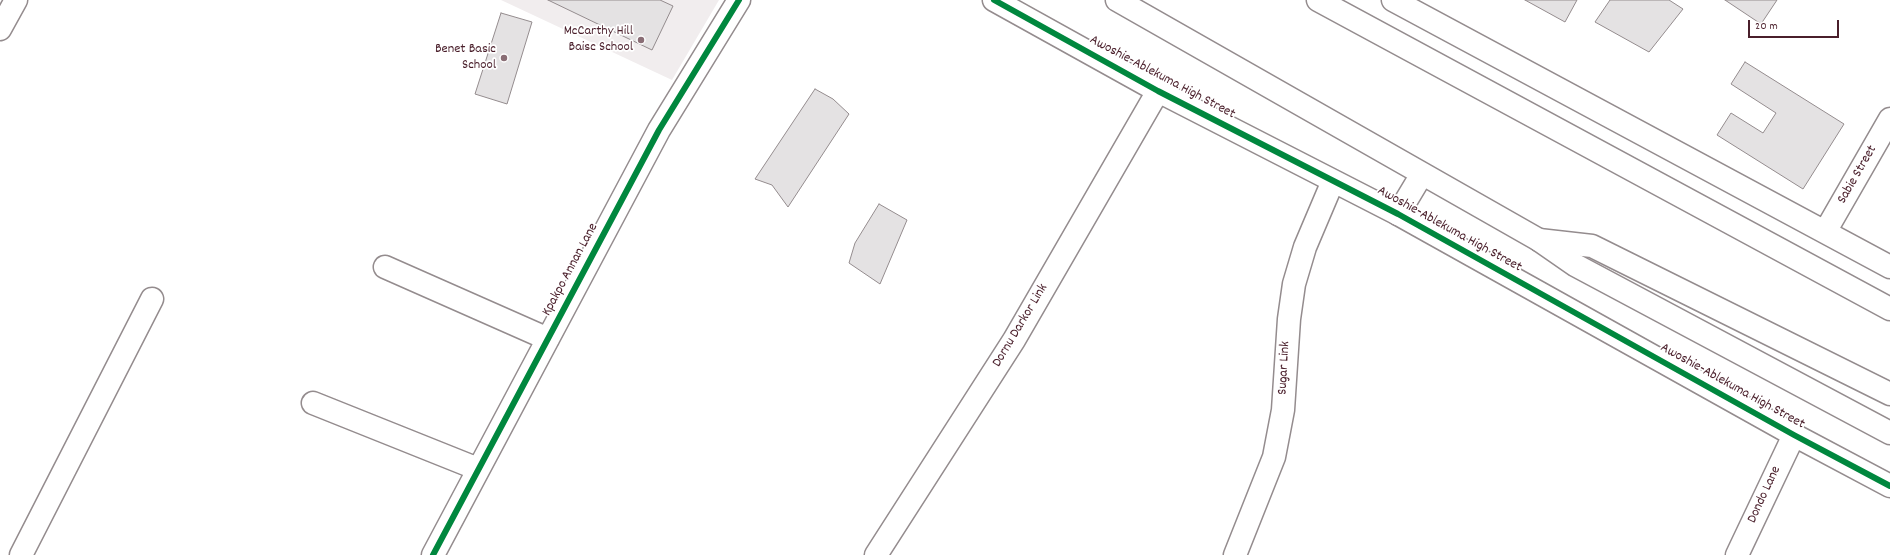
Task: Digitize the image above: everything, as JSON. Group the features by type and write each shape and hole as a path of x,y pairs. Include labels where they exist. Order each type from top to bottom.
{"main road":[{"path":"0,29 16,0"},
{"name":"Kpakpo Annan Lane","path":"433,555 659,130 739,0"},
{"name":"Awoshie-Ablekuma High Street","path":"994,0 1158,92 1398,214 1794,435 1890,486"},
{"path":"1117,0 1539,240 1575,265 1890,433"},
{"path":"1318,0 1890,309"},
{"path":"1393,0 1890,267"},
{"name":"Dornu Darkor Link","path":"876,555 1014,340 1158,92"},
{"name":"Sabie Street","path":"1825,232 1890,118"},
{"path":"1398,214 1422,174"},
{"name":"Sugar Link","path":"1235,555 1274,457 1283,410 1289,319 1294,284 1305,247 1333,181"},
{"path":"1539,240 1592,246 1890,394"},
{"path":"384,267 548,339"},
{"path":"21,555 152,299"},
{"path":"313,403 478,469"},
{"name":"Dondo Lane","path":"1737,555 1794,435"}],"shaded area":[{"name":"McCarthy Hill Baisc School","path":"501,0 719,0 672,80"}],"building":[{"path":"548,0 660,0 673,6 652,50"},
{"path":"1525,0 1577,0 1565,22"},
{"path":"1610,0 1669,0 1683,9 1649,52 1595,22"},
{"path":"1725,0 1777,0 1761,24"},
{"name":"Benet Basic School","path":"501,13 532,22 507,104 475,94"},
{"path":"1745,62 1844,124 1803,189 1717,135 1731,113 1763,133 1776,113 1731,84"},
{"path":"815,89 833,99 849,114 788,207 772,185 755,179"},
{"path":"879,204 907,220 880,284 849,263 855,243"}],"cycle path":[{"path":"433,555 659,130 739,0"},
{"path":"994,0 1158,91 1398,214 1794,435 1890,486"}],"place":[{"name":"McCarthy Hill Baisc School","path":"641,40"},
{"name":"Benet Basic School","path":"504,58"}]}
